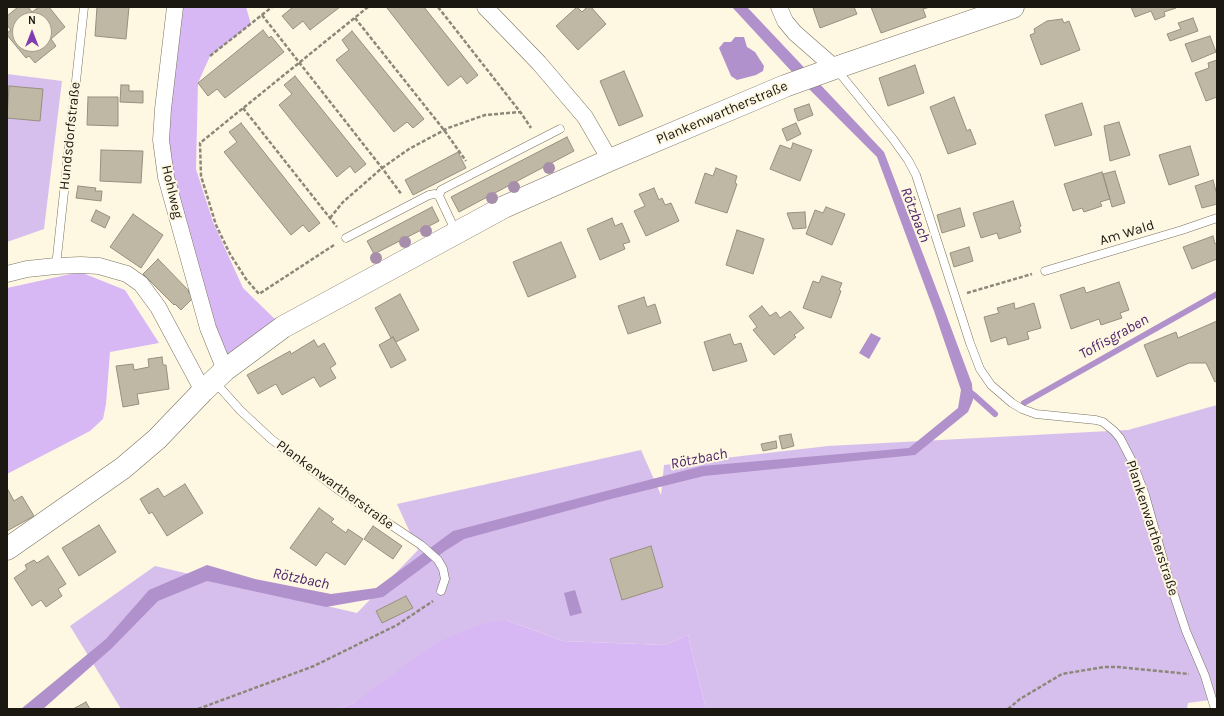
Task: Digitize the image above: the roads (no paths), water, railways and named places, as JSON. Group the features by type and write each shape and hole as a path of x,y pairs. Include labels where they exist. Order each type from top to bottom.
{"main road":[{"name":"Plankenwartherstraße","path":"7,549 123,468 157,438 214,380 283,327 504,207 610,160 785,86 827,70 1013,7"}],"street":[{"name":"Hohlweg","path":"176,7 163,108 162,140 166,177 208,328 214,380"},
{"path":"485,7 539,63 584,117 610,160"},
{"path":"779,7 785,21 827,70"},
{"path":"7,274 27,269 56,266 99,266 127,274 141,284 214,380"}],"lane":[{"name":"Hundsdorfstraße","path":"56,266 84,7"},
{"name":"Plankenwartherstraße","path":"827,70 893,139 908,160 916,175 970,343 980,369 991,385 1001,395 1022,409 1036,414 1103,422 1120,438 1132,462 1142,488 1186,631 1215,703"},
{"path":"438,196 441,190 560,129"},
{"path":"346,238 429,195 435,194 438,196 456,233"},
{"name":"Am Wald","path":"1045,271 1217,218"},
{"name":"Plankenwartherstraße","path":"214,380 240,410 271,439 337,489 427,549 438,560 443,569 445,579 440,591"}],"waterway":[{"name":"Toffisgraben","path":"1024,403 1217,294"},
{"name":"Toffisgraben","path":"967,390 995,414"}],"water label":[{"name":"Rötzbach","path":"915,215"},
{"name":"Rötzbach","path":"699,459"},
{"name":"Rötzbach","path":"301,579"}]}
